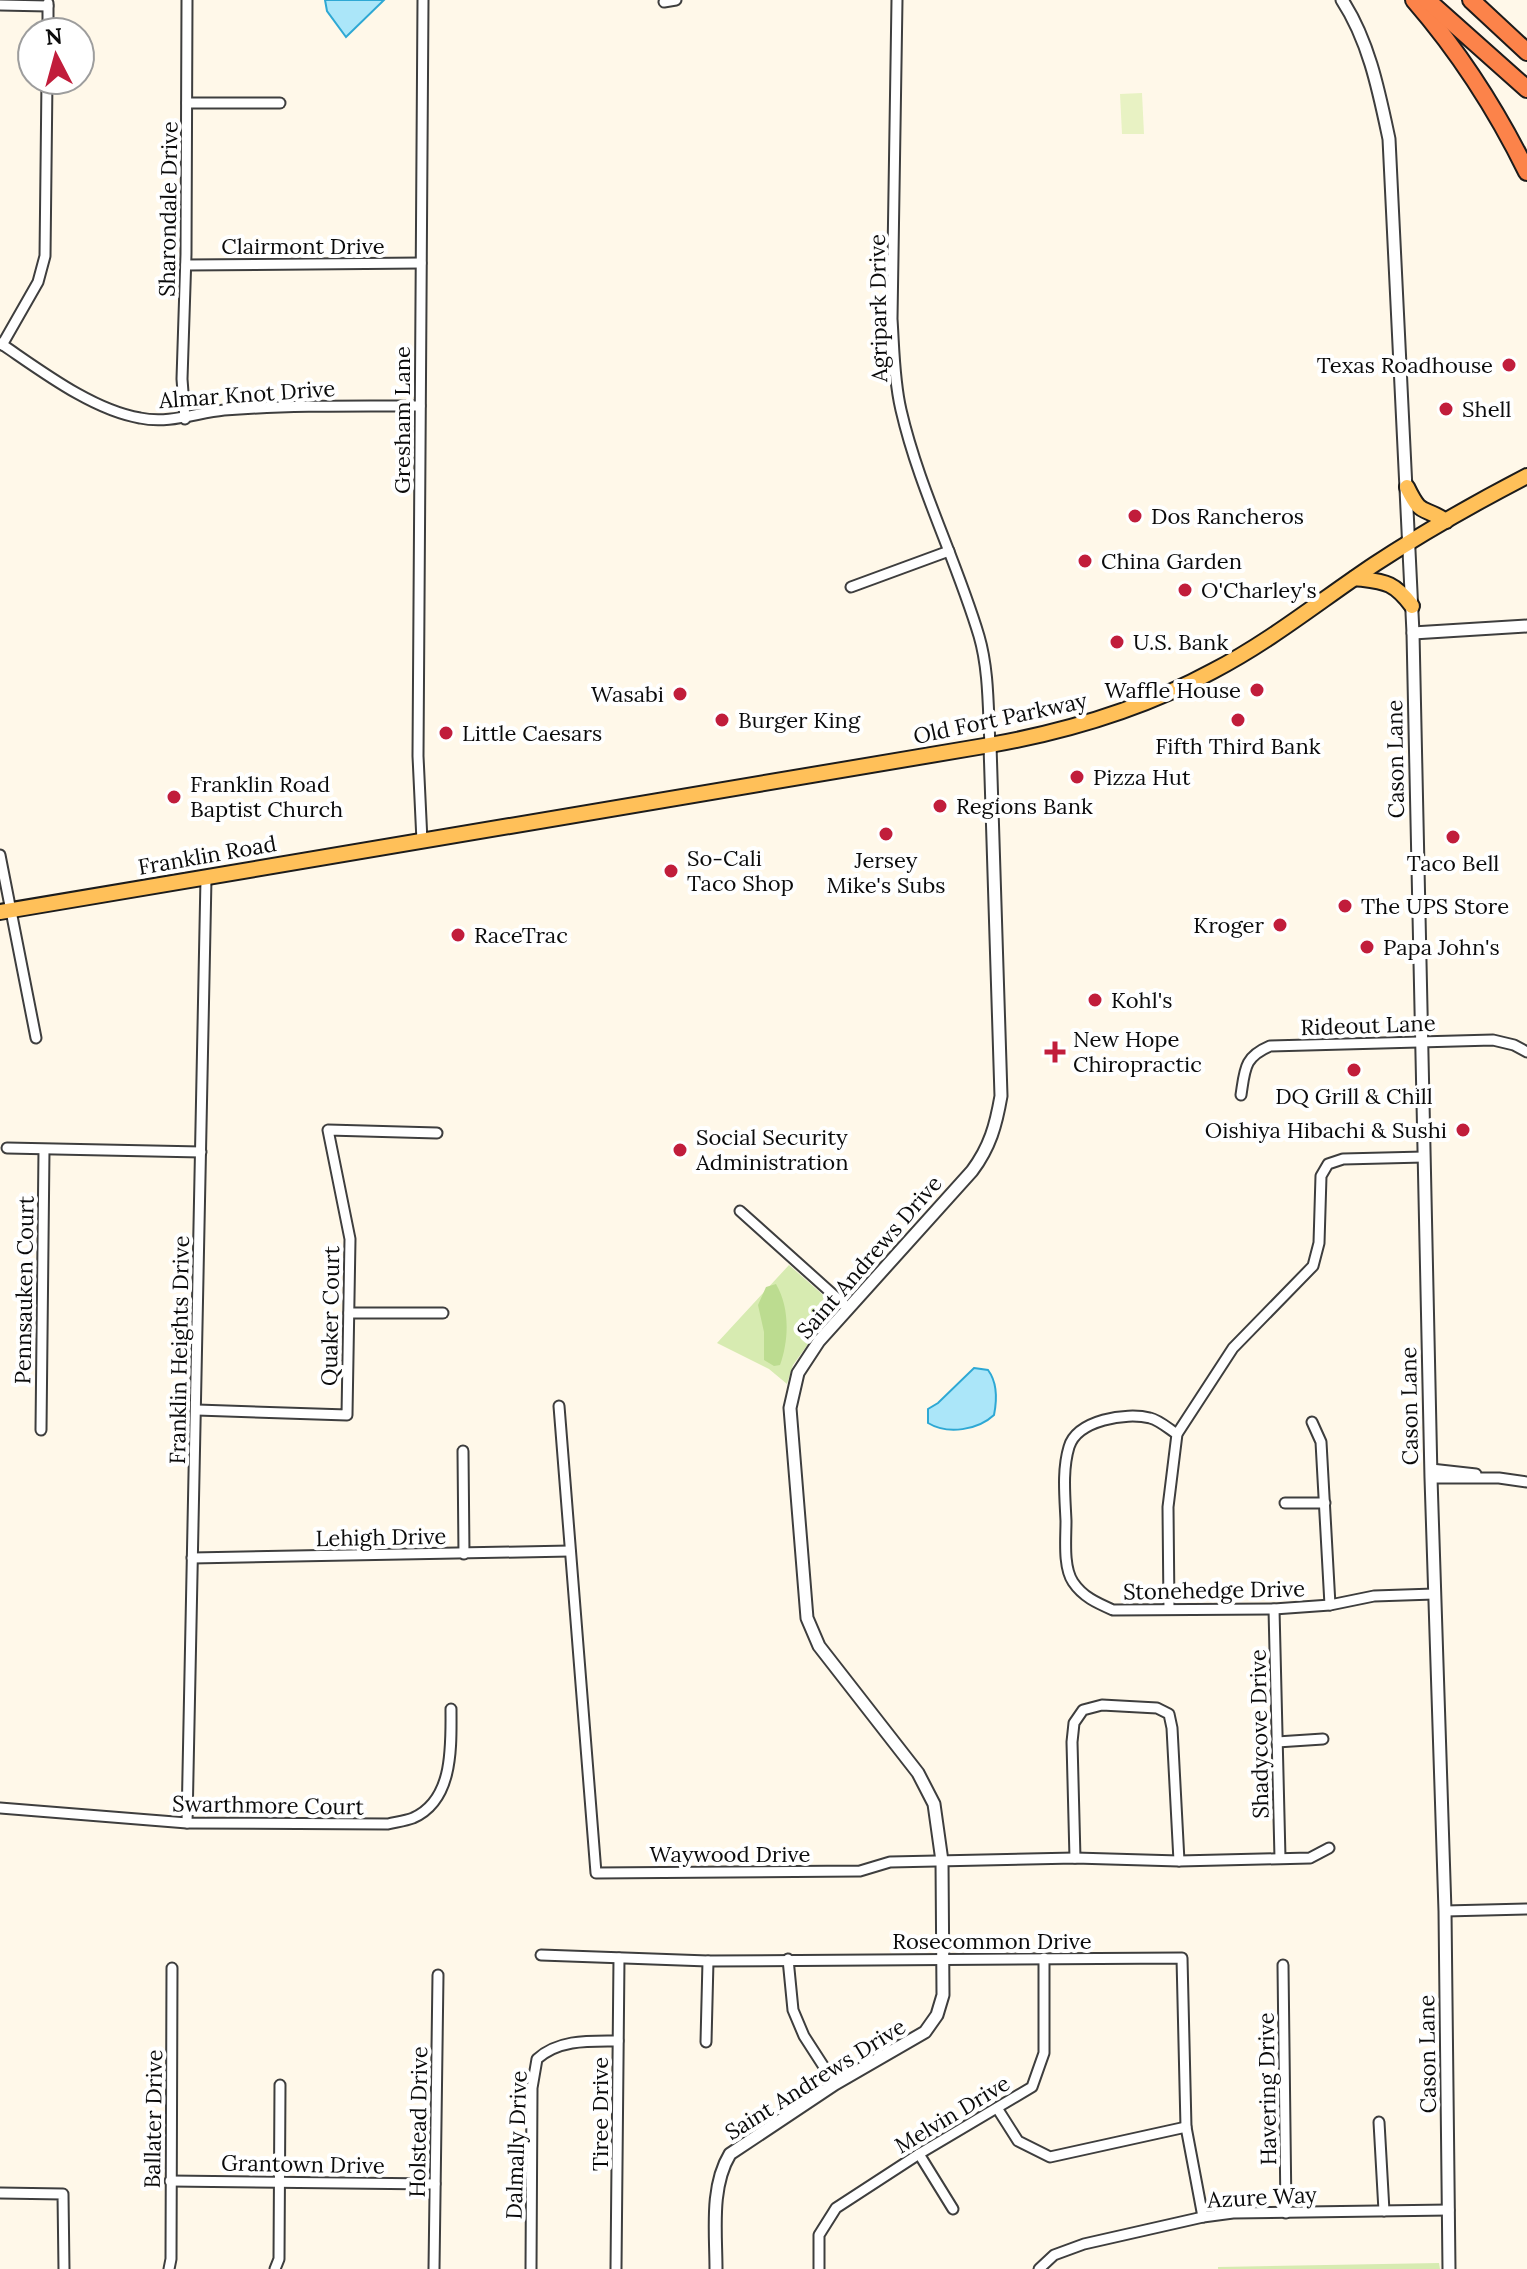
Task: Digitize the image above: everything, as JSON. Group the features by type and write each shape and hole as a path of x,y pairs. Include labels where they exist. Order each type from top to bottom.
{"highway":[{"path":"1414,0 1463,60 1490,102 1527,172"},
{"path":"1427,0 1527,89"},
{"path":"1474,0 1527,37"},
{"path":"1474,0 1527,52"}],"main road":[{"name":"Old Fort Parkway","path":"422,841 990,745 1084,725 1136,708 1179,689 1258,646 1410,543 1527,476"},
{"path":"1407,487 1422,512 1433,512 1446,521"},
{"path":"1355,578 1383,582 1398,588 1412,606"},
{"name":"Franklin Road","path":"6,911 422,841"}],"street":[{"name":"Sharondale Drive","path":"185,419 182,379 186,265 187,0"},
{"name":"Gresham Lane","path":"422,841 418,756 423,0"},
{"path":"664,2 676,0"},
{"name":"Agripark Drive","path":"897,0 894,365 910,447 980,638 986,675 990,745"},
{"name":"Cason Lane","path":"1342,0 1365,48 1389,139 1410,543 1434,1594 1445,1911 1449,2269"},
{"path":"0,5 48,3"},
{"path":"1,344 38,282 45,256 47,96"},
{"path":"187,103 280,103"},
{"name":"Clairmont Drive","path":"186,265 421,263"},
{"name":"Almar Knot Drive","path":"1,344 61,384 108,407 140,418 185,419 235,410 320,406 420,406"},
{"path":"851,587 949,551"},
{"path":"1413,633 1527,626"},
{"name":"Saint Andrews Drive","path":"716,2269 717,2194 722,2167 730,2154 835,2084 925,2032 937,2015 943,1995 942,1861 934,1804 918,1773 819,1646 807,1618 790,1408 798,1373 819,1341 972,1171 987,1151 997,1125 1001,1096 990,745"},
{"path":"0,855 6,911 36,1038"},
{"name":"Franklin Heights Drive","path":"187,1823 206,878"},
{"name":"Rideout Lane","path":"1241,1095 1246,1068 1254,1053 1270,1046 1493,1040 1527,1052"},
{"name":"Quaker Court","path":"197,1410 347,1415 350,1239 328,1130 437,1133"},
{"path":"7,1148 201,1152"},
{"name":"Pennsauken Court","path":"41,1430 44,1150"},
{"path":"1169,1609 1168,1507 1177,1434 1233,1348 1313,1266 1319,1243 1321,1176 1328,1164 1343,1159 1424,1157"},
{"path":"740,1211 847,1307"},
{"path":"349,1313 443,1313"},
{"name":"Waywood Drive","path":"559,1406 596,1873 860,1871 890,1862 1075,1858 1179,1861 1310,1858 1329,1848"},
{"name":"Stonehedge Drive","path":"1177,1434 1151,1418 1097,1421 1081,1429 1069,1443 1065,1468 1066,1553 1071,1580 1090,1601 1113,1610 1274,1609 1330,1605 1374,1596 1434,1594"},
{"path":"1312,1422 1321,1442 1330,1605"},
{"path":"463,1451 464,1554"},
{"path":"1431,1474 1527,1482"},
{"path":"1285,1503 1325,1503"},
{"name":"Lehigh Drive","path":"192,1558 570,1551"},
{"name":"Shadycove Drive","path":"1274,1609 1280,1858"},
{"path":"1075,1858 1074,1723 1083,1710 1102,1705 1157,1708 1169,1714 1179,1861"},
{"name":"Swarthmore Court","path":"0,1808 187,1823 388,1824 415,1817 435,1800 447,1778 451,1709"},
{"path":"1277,1742 1323,1739"},
{"path":"1445,1911 1527,1909"},
{"name":"Rosecommon Drive","path":"541,1955 708,1961 1182,1958 1186,2127 1203,2217"},
{"name":"Tiree Drive","path":"616,2269 619,1958"},
{"name":"Melvin Drive","path":"819,2269 819,2235 836,2208 1032,2087 1044,2053 1044,1958"},
{"path":"788,1959 793,2010 804,2036 835,2084"},
{"path":"706,2042 708,1961"},
{"name":"Havering Drive","path":"1283,1965 1286,2213"},
{"name":"Ballater Drive","path":"169,2269 172,1968"},
{"name":"Holstead Drive","path":"434,2269 438,1975"},
{"name":"Dalmally Drive","path":"531,2269 532,2088 537,2059 556,2046 583,2041 618,2041"},
{"path":"275,2269 279,2259 280,2085"},
{"path":"997,2108 1018,2141 1050,2157 1186,2127"},
{"path":"1379,2122 1384,2211"},
{"path":"919,2154 953,2209"},
{"name":"Grantown Drive","path":"170,2181 435,2184"},
{"path":"0,2193 63,2194 64,2269"},
{"name":"Azure Way","path":"1039,2269 1054,2255 1084,2244 1203,2217 1233,2213 1449,2210"}],"green space":[{"path":"1142,93 1144,134 1122,134 1120,94"},
{"path":"789,1265 834,1308 793,1365 787,1384 769,1369 717,1343"},
{"path":"776,1284 784,1303 786,1335 780,1365 774,1366 764,1360 764,1332 758,1305 766,1287"},
{"path":"1439,2263 1440,2269 1218,2269 1218,2267"}],"water":[{"path":"325,0 384,0 346,37 327,11"},
{"path":"974,1368 988,1370 991,1375 996,1391 994,1415 980,1424 962,1429 944,1429 928,1423 928,1409"}],"place":[{"name":"Texas Roadhouse","path":"1509,365"},
{"name":"Shell","path":"1446,409"},
{"name":"Dos Rancheros","path":"1135,516"},
{"name":"China Garden","path":"1085,561"},
{"name":"O'Charley's","path":"1185,590"},
{"name":"U.S. Bank","path":"1117,642"},
{"name":"Waffle House","path":"1257,690"},
{"name":"Wasabi","path":"680,694"},
{"name":"Burger King","path":"722,720"},
{"name":"Fifth Third Bank","path":"1238,720"},
{"name":"Little Caesars","path":"446,733"},
{"name":"Pizza Hut","path":"1077,777"},
{"name":"Franklin Road Baptist Church","path":"174,797"},
{"name":"Regions Bank","path":"940,806"},
{"name":"Jersey Mike's Subs","path":"886,834"},
{"name":"Taco Bell","path":"1453,837"},
{"name":"So-Cali Taco Shop","path":"671,871"},
{"name":"The UPS Store","path":"1345,906"},
{"name":"Kroger","path":"1280,925"},
{"name":"RaceTrac","path":"458,935"},
{"name":"Papa John's","path":"1367,947"},
{"name":"Kohl's","path":"1095,1000"},
{"name":"New Hope Chiropractic","path":"1055,1052"},
{"name":"DQ Grill & Chill","path":"1354,1070"},
{"name":"Oishiya Hibachi & Sushi","path":"1463,1130"},
{"name":"Social Security Administration","path":"680,1150"}]}
